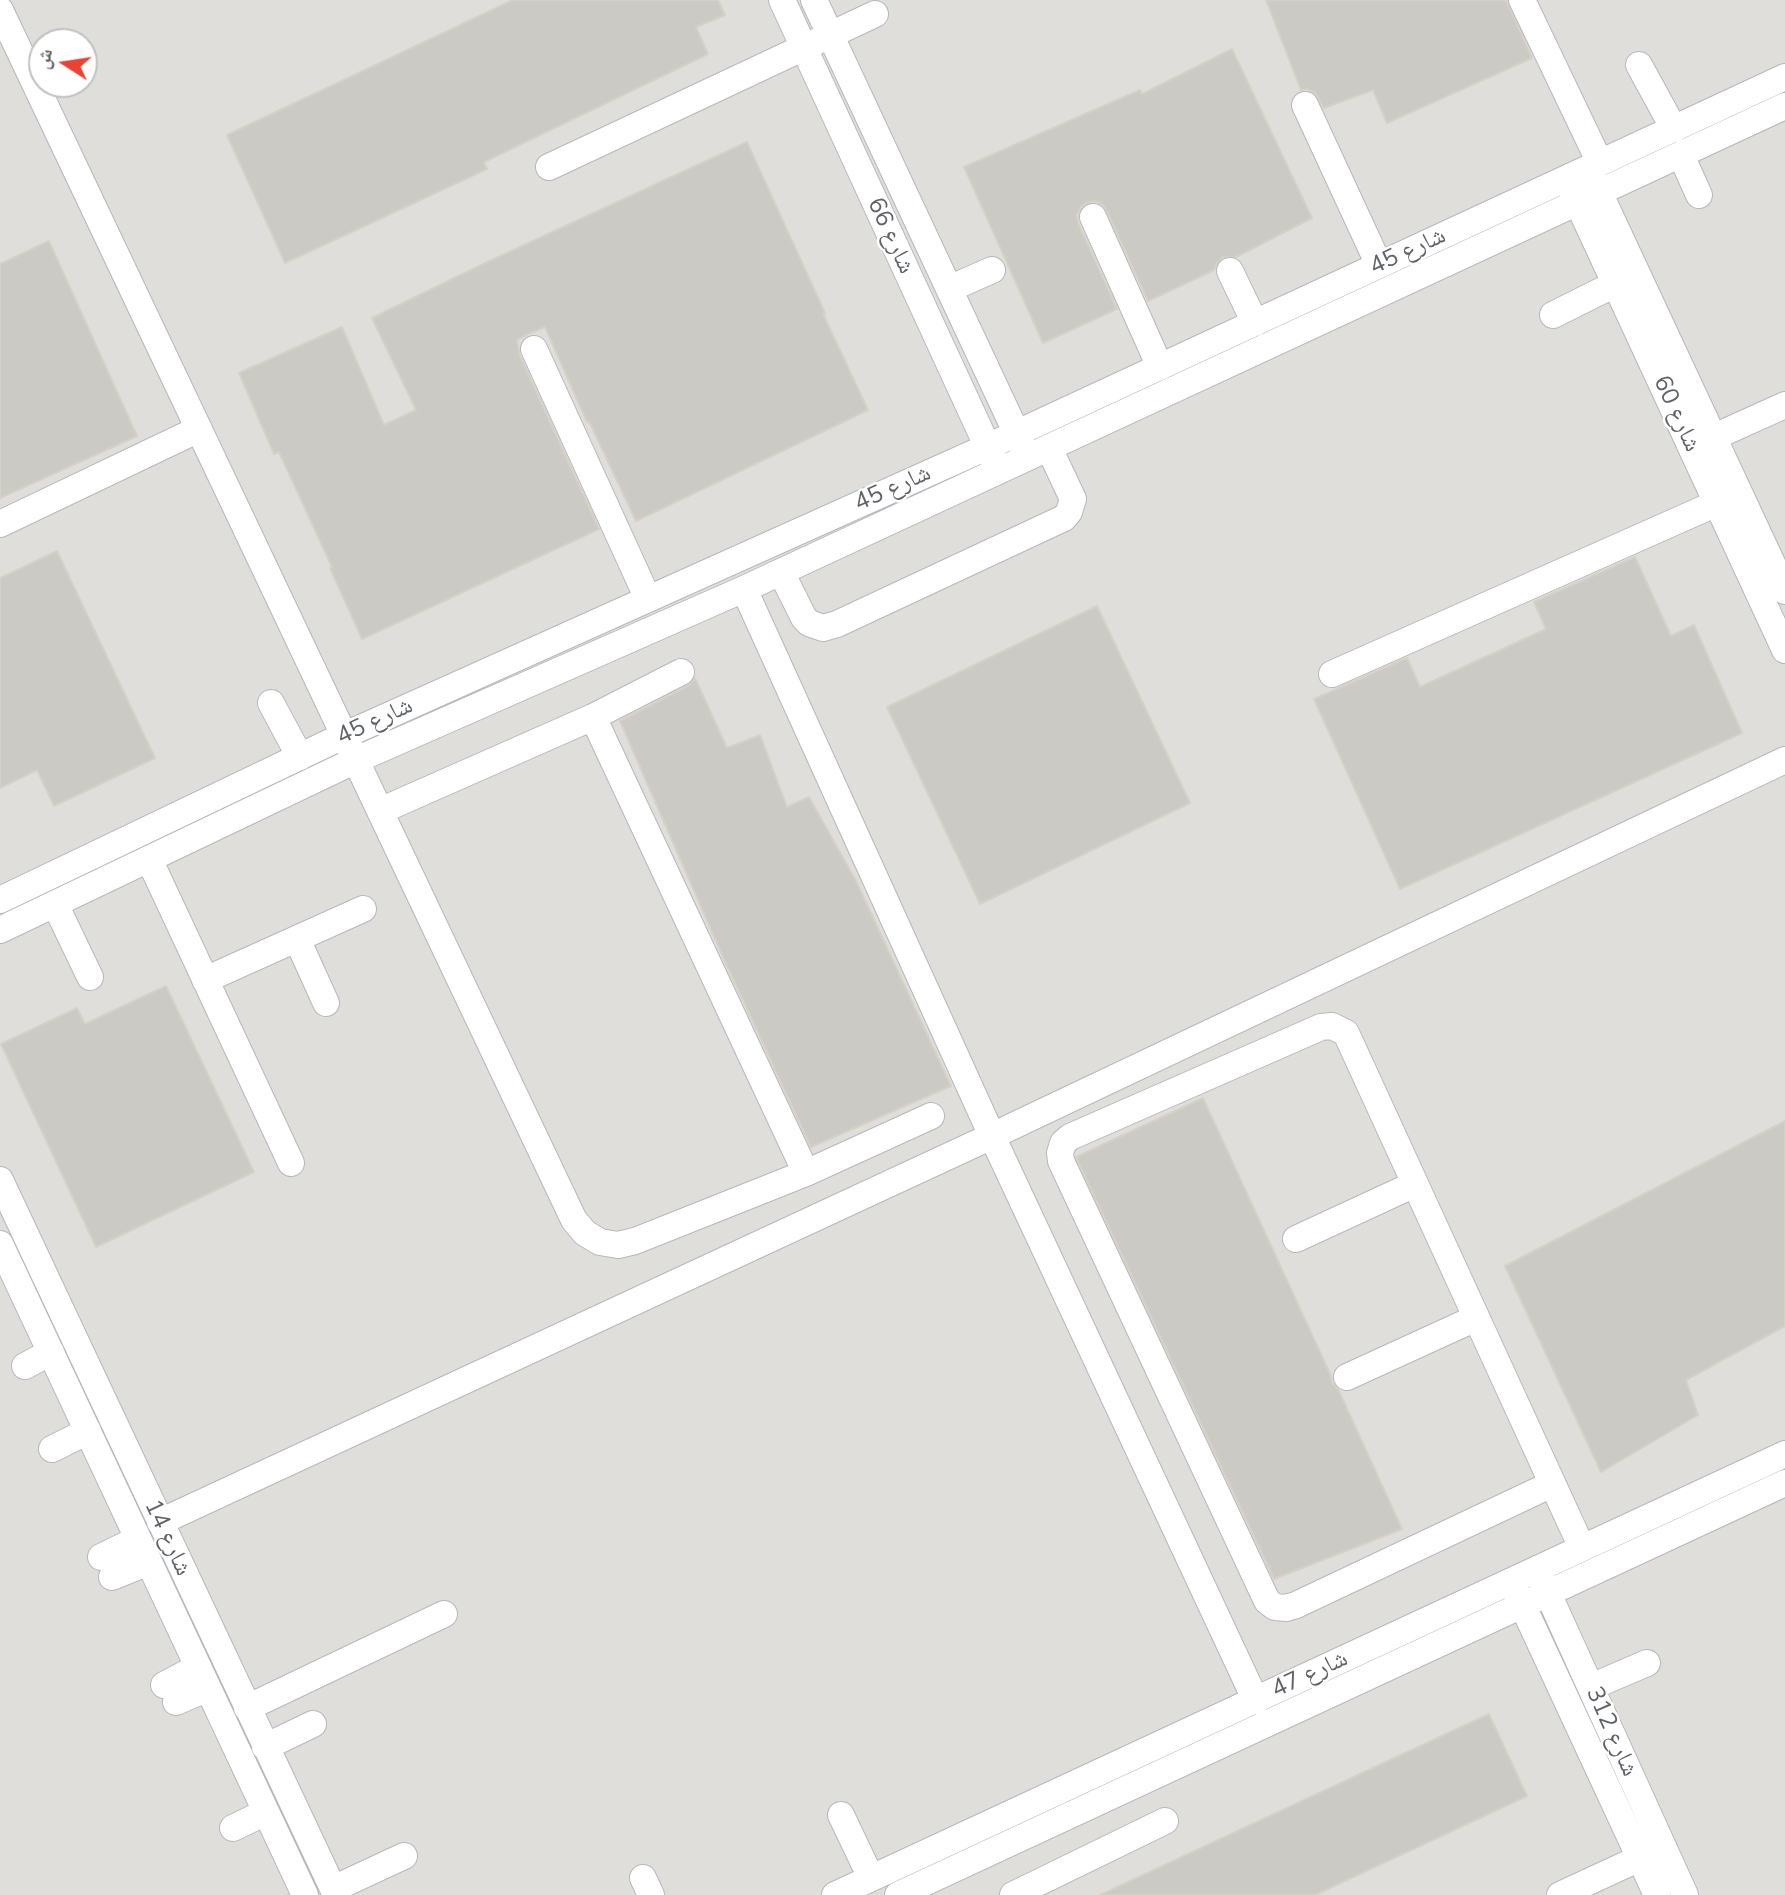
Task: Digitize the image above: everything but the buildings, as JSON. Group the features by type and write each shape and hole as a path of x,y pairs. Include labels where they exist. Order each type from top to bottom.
{"street":[{"name":"شارع 66","path":"782,0 999,472"},
{"name":"شارع 66","path":"781,572 804,618 823,628 837,624 1064,518 1073,499 1039,453 1017,433 814,0"},
{"name":"شارع 60","path":"1522,0 1585,170 1588,198 1615,284 1785,650"},
{"path":"0,10 574,1220 585,1233 600,1242 618,1245 635,1241 806,1173 931,1116"},
{"path":"549,167 875,14"},
{"path":"1639,65 1674,129"},
{"name":"شارع 45","path":"0,900 343,736 987,447 1785,77"},
{"path":"1305,105 1379,265"},
{"name":"شارع 45","path":"0,930 356,760 744,589 1785,106"},
{"path":"1681,155 1699,195"},
{"name":"شارع 60","path":"1588,198 1713,437 1776,550 1785,591"},
{"path":"1093,217 1160,367"},
{"path":"949,289 992,270"},
{"path":"1230,271 1255,323"},
{"path":"1553,316 1615,284"},
{"path":"534,349 649,599"},
{"path":"1713,437 1785,405"},
{"path":"0,524 199,429"},
{"path":"1332,674 1717,503"},
{"path":"744,589 992,1136 1256,1701"},
{"path":"380,811 593,717 681,673"},
{"path":"271,703 300,757"},
{"path":"593,717 806,1173"},
{"path":"107,1567 144,1552 165,1532 1785,760"},
{"path":"149,859 291,1163"},
{"path":"55,904 90,977"},
{"path":"205,980 363,909"},
{"path":"296,939 326,1003"},
{"path":"1552,1484 1296,1605 1275,1607 1267,1601 1061,1161 1063,1143 1070,1137 1321,1027 1332,1026 1346,1032 1476,1318 1552,1484 1581,1548"},
{"name":"شارع 14","path":"0,1181 335,1892"},
{"path":"1296,1239 1415,1184"},
{"name":"شارع 14","path":"0,1244 8,1283 51,1352 305,1895"},
{"path":"1347,1377 1476,1318"},
{"path":"25,1366 51,1352"},
{"path":"52,1449 88,1431"},
{"name":"شارع 47","path":"835,1895 1785,1454"},
{"name":"شارع 47","path":"898,1895 1785,1483"},
{"name":"شارع 312","path":"1537,1569 1685,1895"},
{"name":"شارع 312","path":"1511,1581 1657,1895"},
{"path":"247,1708 444,1614"},
{"path":"1591,1687 1647,1663"},
{"path":"170,1693 203,1678"},
{"path":"265,1747 313,1724"},
{"path":"233,1828 266,1812"},
{"path":"841,1815 871,1878"},
{"path":"1013,1895 1049,1887 1165,1821"},
{"path":"335,1892 404,1856"},
{"path":"1576,1892 1640,1858"}],"shaded area":[{"path":"0,0 1785,0 1785,1895 0,1895"}]}
